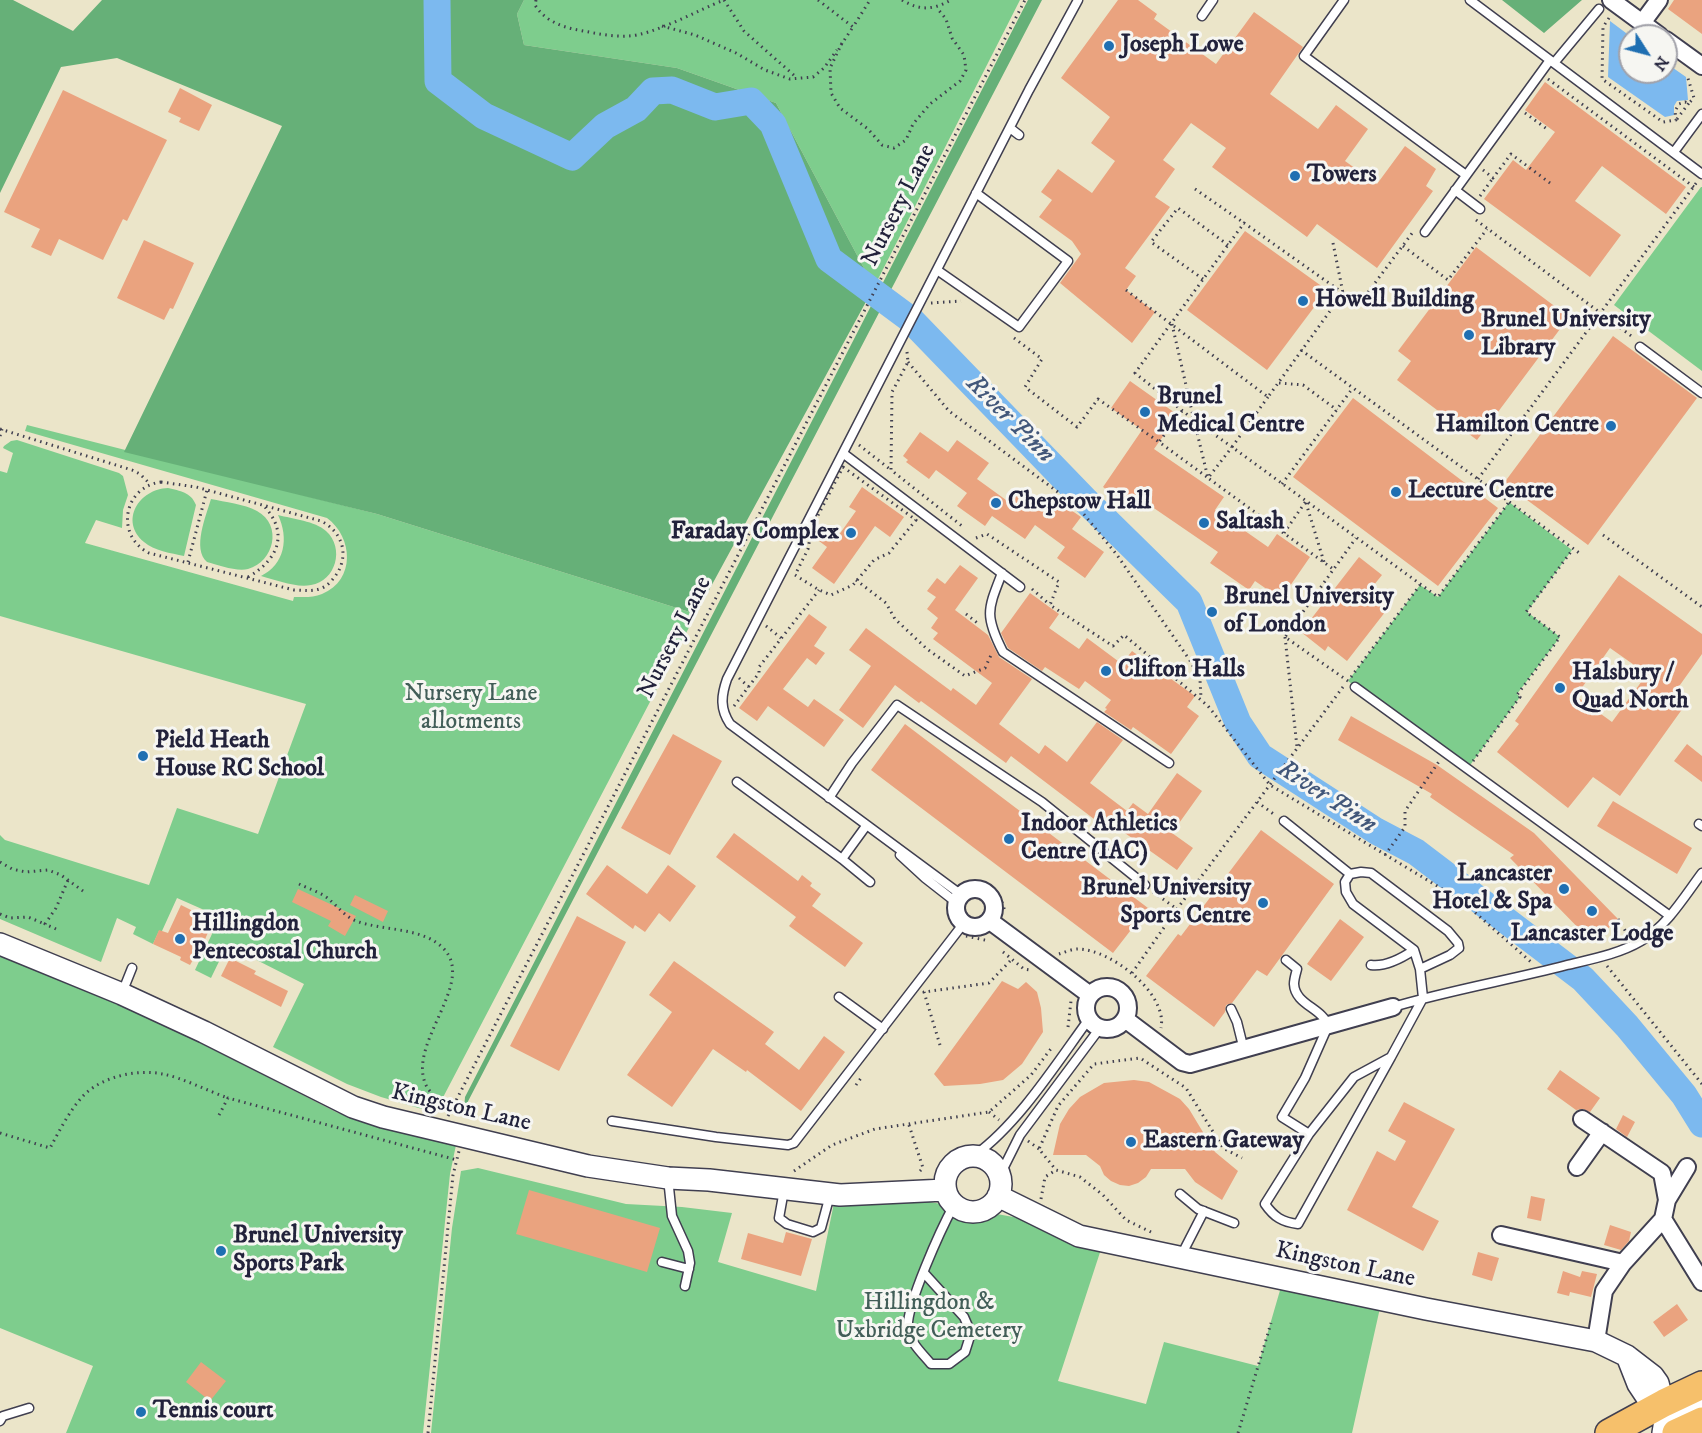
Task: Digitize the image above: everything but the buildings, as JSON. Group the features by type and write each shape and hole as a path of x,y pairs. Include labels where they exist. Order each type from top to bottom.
{"main road":[{"path":"1609,1433 1702,1385"},
{"path":"1676,1433 1702,1420"}],"street":[{"path":"1605,5 1642,23 1659,0"},
{"path":"1678,49 1702,66"},
{"path":"975,890 990,896 994,906 990,921 980,927 969,926 964,930 958,917 961,894 975,890"},
{"path":"990,921 1090,995"},
{"name":"Kingston Lane","path":"0,944 122,994 354,1107 383,1117 588,1166 668,1178 789,1181 840,1196 949,1198 969,1212 986,1208 998,1196 1078,1236 1426,1309 1596,1341 1627,1356 1653,1376 1658,1383 1664,1403"},
{"path":"1102,988 1114,988 1120,992 1128,1005 1125,1019 1114,1028 1094,1024 1086,1006 1090,995 1102,988"},
{"path":"1125,1019 1182,1062 1190,1064 1393,1007"},
{"path":"1582,1119 1662,1173 1667,1200"},
{"path":"1577,1167 1602,1132"},
{"path":"949,1198 944,1182 951,1165 958,1159 975,1155 990,1161 1000,1175 1001,1185 998,1196"},
{"path":"1596,1341 1604,1291 1623,1263 1663,1219 1667,1200 1687,1167"},
{"path":"1663,1219 1702,1282"},
{"path":"1501,1235 1623,1263"},
{"path":"1664,1403 1674,1411 1683,1412 1702,1407"},
{"path":"1663,1433 1666,1414 1664,1403"}],"lane":[{"path":"961,894 909,865 888,842 730,724 723,710 722,697 727,679 923,303 976,193 1010,128 1032,93 1078,0"},
{"path":"1202,16 1213,0"},
{"path":"1344,0 1304,56 1466,175"},
{"path":"1470,0 1702,175"},
{"path":"1425,232 1552,61 1605,5"},
{"path":"1674,152 1702,114"},
{"path":"1010,128 1019,135"},
{"path":"1455,190 1480,210"},
{"path":"937,270 1019,327 1068,261 976,193"},
{"path":"1640,347 1702,393"},
{"path":"844,454 1020,587"},
{"path":"1002,573 988,607 993,632 1003,652 1169,763"},
{"path":"1355,687 1670,916"},
{"path":"829,798 852,763 897,705 1042,802 1145,885"},
{"path":"737,782 870,882"},
{"path":"1284,821 1350,874"},
{"path":"842,859 866,826"},
{"path":"1391,1057 1354,1077 1309,1134 1265,1204 1272,1214 1285,1222 1298,1224 1391,1057 1423,998 1420,969 1414,950 1353,904 1346,892 1344,882 1350,874 1371,873 1448,931 1458,943 1459,948 1449,955 1420,969"},
{"path":"1393,1007 1600,957 1640,942 1670,916 1702,873"},
{"path":"612,1121 716,1137 791,1145 799,1139 883,1029 964,930"},
{"path":"1371,965 1379,966 1404,957 1414,950"},
{"path":"1286,960 1297,969 1294,985 1299,999 1326,1019 1328,1026 1305,1077 1282,1117 1309,1134"},
{"path":"122,994 132,968"},
{"path":"839,997 883,1029"},
{"path":"1231,1008 1244,1050"},
{"path":"975,1155 988,1145 1014,1117 1094,1024"},
{"path":"1000,1175 1020,1136 1094,1024"},
{"path":"668,1178 672,1216 688,1251 689,1269 685,1286"},
{"path":"789,1181 779,1218 787,1224 813,1232 821,1228 830,1194"},
{"path":"1180,1194 1204,1211 1234,1223"},
{"path":"924,1273 964,1317 971,1333 965,1352 949,1364 932,1364 915,1346 908,1328 909,1317 949,1198"},
{"path":"1182,1258 1204,1211"},
{"path":"662,1262 689,1269"},
{"path":"0,1421 3,1416 29,1408"}],"path":[{"path":"536,0 535,5 540,13 550,20 569,28 614,36 631,36 649,32 724,0 744,31 797,78"},
{"path":"818,0 853,27"},
{"path":"662,26 695,35 736,53 765,70 790,79 813,77 824,68 870,0"},
{"path":"902,0 914,7 936,8 951,0"},
{"name":"Nursery Lane","path":"441,1131 1025,0"},
{"path":"842,43 830,68 831,93 840,108 868,129 882,145 894,148 906,140 914,124 930,104 960,81 966,70 964,55 952,38 946,19 936,8"},
{"path":"1617,24 1609,18 1603,27 1602,79 1663,122 1676,120 1694,98 1687,75"},
{"path":"1547,78 1694,187"},
{"path":"1676,120 1675,111 1679,104 1689,103"},
{"path":"1523,111 1547,129"},
{"path":"1478,198 1511,154 1550,183"},
{"path":"1474,164 1493,178"},
{"path":"1478,479 1702,175"},
{"path":"1195,189 1342,293 1360,303 1416,228"},
{"path":"1203,279 1151,242 1178,207 1228,245"},
{"path":"1474,219 1601,313"},
{"path":"1244,223 1135,373 1194,420 1438,597 1509,502"},
{"path":"1402,246 1448,280 1487,229"},
{"path":"1208,478 1342,293 1333,243"},
{"path":"1125,290 1268,397"},
{"path":"923,303 961,301 954,295"},
{"path":"1172,323 1208,478"},
{"path":"1006,333 1042,359 1025,387 1077,427 1098,399 1333,569"},
{"path":"904,340 908,362 949,411 1078,507 1116,555 1191,662 1200,680 1201,699"},
{"path":"1301,350 1582,555"},
{"path":"891,470 892,392 908,362"},
{"path":"1279,382 1303,385 1337,410"},
{"path":"1282,484 1352,389"},
{"path":"1159,442 1182,411"},
{"path":"0,435 1,429 125,467 140,474 150,484"},
{"path":"855,442 977,539 987,534 1059,582 1050,604"},
{"path":"843,467 916,520 889,554 874,560 856,580 853,585 831,595 795,575 808,549 812,527 843,467"},
{"path":"161,482 207,490 326,523 341,540 343,557 341,566 332,581 322,588 311,591 294,590 149,553 140,548 133,539 126,521 128,507 138,492 150,484 161,482"},
{"path":"188,562 207,490"},
{"path":"1284,533 1306,501"},
{"path":"1306,501 1324,563"},
{"path":"248,578 270,561 278,544 275,523 261,504"},
{"path":"1604,535 1702,607"},
{"path":"1297,749 1285,637 1356,538"},
{"path":"1468,768 1520,697 1517,694 1560,637 1526,612 1573,549"},
{"path":"856,580 886,603 895,619 927,649 964,676 985,668 994,647"},
{"path":"1132,973 1177,909 1420,585"},
{"path":"1032,589 1050,604 1113,646 1124,635 1208,705 1270,784 1462,901 1534,965"},
{"path":"730,711 759,674 759,667 819,590"},
{"path":"966,614 985,632"},
{"path":"980,625 983,614"},
{"path":"762,623 781,638"},
{"path":"1285,637 1348,681"},
{"path":"736,676 749,687"},
{"path":"1386,853 1405,827 1405,811 1446,752"},
{"path":"1257,802 1284,821"},
{"path":"0,862 12,869 33,873 48,870 83,891"},
{"path":"45,924 56,908 68,880"},
{"path":"961,894 972,882 985,882 997,891 1003,901 1005,912 1014,918"},
{"path":"299,884 330,899 352,920 434,940 445,950 451,963 452,979 423,1058 423,1076 428,1089 452,1108"},
{"path":"1159,896 1177,909"},
{"path":"0,914 10,918 28,917 56,929"},
{"path":"1618,919 1629,936 1620,939"},
{"path":"964,930 986,939 1024,969 1037,972"},
{"path":"1049,956 1078,949 1106,956 1132,973 1154,999 1162,1021 1160,1029"},
{"path":"1600,957 1702,1084"},
{"path":"924,992 989,983 1012,959"},
{"path":"917,1001 931,982"},
{"path":"924,992 940,1045"},
{"path":"1063,1034 1069,1026 1072,995"},
{"path":"789,1181 832,1145 875,1129 989,1112 1032,1075 1056,1042"},
{"path":"1039,1149 1059,1106 1094,1064 1140,1058 1186,1088 1223,1148 1242,1158"},
{"path":"0,1133 50,1148 64,1122 85,1095 109,1080 134,1072 164,1074 228,1098 457,1160"},
{"path":"856,1085 863,1076"},
{"path":"219,1115 228,1098"},
{"path":"989,1112 1000,1120"},
{"path":"909,1124 922,1168 912,1180"},
{"path":"428,1433 453,1175 463,1135"},
{"path":"1027,1140 1039,1149 1056,1170 1080,1177 1103,1195 1126,1220 1156,1234"},
{"path":"1238,1433 1271,1323"}],"green space":[{"path":"0,0 13,0 73,31 102,0 524,0 517,14 524,45 677,68 776,103 874,287 696,614 377,514 124,452 282,126 117,58 61,67 0,193"},
{"path":"524,0 1020,0 874,287 776,103 677,68 524,45 517,14"},
{"path":"1028,0 1042,0 464,1109 465,1097"},
{"path":"1502,0 1582,0 1544,33"},
{"path":"1702,187 1702,371 1614,305"},
{"name":"Nursery Lane allotments","path":"27,425 377,514 696,614 439,1105 430,1109 422,1109 381,1097 347,1084 273,1047 304,984 227,945 211,978 195,970 220,917 177,898 162,931 159,931 153,944 133,934 136,927 117,918 101,962 0,919 0,835 5,840 149,885 177,808 258,834 306,704 0,616 0,471 7,473 13,453 3,448 4,446 17,440 123,476 128,495 123,510 122,528 96,520 85,543 293,601 294,597 315,596 333,587 341,579 347,558 342,536 327,518 25,431"},
{"path":"168,488 188,495 196,505 184,556 148,545 137,534 133,525 133,516 141,500 148,494"},
{"path":"211,499 246,507 265,517 270,525 272,543 264,559 257,565 244,570 207,562 203,556 200,541"},
{"path":"1509,502 1572,550 1527,612 1560,637 1517,694 1520,697 1468,768 1348,681 1420,585 1438,597"},
{"path":"278,515 316,525 332,538 335,546 335,563 332,571 320,582 299,585 261,576 275,565 283,550 283,533"},
{"name":"Brunel University Sports Park","path":"0,955 112,1001 175,1030 338,1113 456,1145 450,1174 423,1433 66,1433 93,1366 0,1328"},
{"name":"Hillingdon & Uxbridge Cemetery","path":"478,1168 626,1204 732,1213 718,1262 816,1291 834,1203 930,1202 1105,1237 1058,1381 1146,1404 1164,1342 1258,1366 1283,1280 1382,1299 1352,1433 431,1433 452,1228 461,1171"}],"water":[{"path":"1610,21 1618,27 1618,84 1678,84 1678,71 1686,77 1688,100 1677,101 1674,106 1674,115 1665,117 1608,77"}],"waterway":[{"name":"River Pinn","path":"437,0 438,81 484,116 572,157 605,126 636,109 653,91 672,90 715,107 751,101 773,124 829,259 910,319 1085,500 1189,602 1238,723 1260,756 1376,831 1416,852 1583,979 1627,1026 1684,1095 1702,1124"}],"place":[{"name":"Joseph Lowe","path":"1109,46"},
{"name":"Towers","path":"1295,176"},
{"name":"Howell Building","path":"1303,301"},
{"name":"Brunel University Library","path":"1469,335"},
{"name":"Brunel Medical Centre","path":"1145,412"},
{"name":"Hamilton Centre","path":"1611,426"},
{"name":"Lecture Centre","path":"1396,492"},
{"name":"Chepstow Hall","path":"996,503"},
{"name":"Saltash","path":"1204,523"},
{"name":"Faraday Complex","path":"851,533"},
{"name":"Brunel University of London","path":"1212,612"},
{"name":"Clifton Halls","path":"1106,671"},
{"name":"Halsbury / Quad North","path":"1560,688"},
{"name":"Pield Heath House RC School","path":"143,756"},
{"name":"Indoor Athletics Centre (IAC)","path":"1009,839"},
{"name":"Lancaster Hotel & Spa","path":"1564,889"},
{"name":"Brunel University Sports Centre","path":"1263,903"},
{"name":"Lancaster Lodge","path":"1592,911"},
{"name":"Hillingdon Pentecostal Church","path":"180,939"},
{"name":"Eastern Gateway","path":"1131,1142"},
{"name":"Brunel University Sports Park","path":"221,1251"},
{"name":"Tennis court","path":"141,1412"}]}
